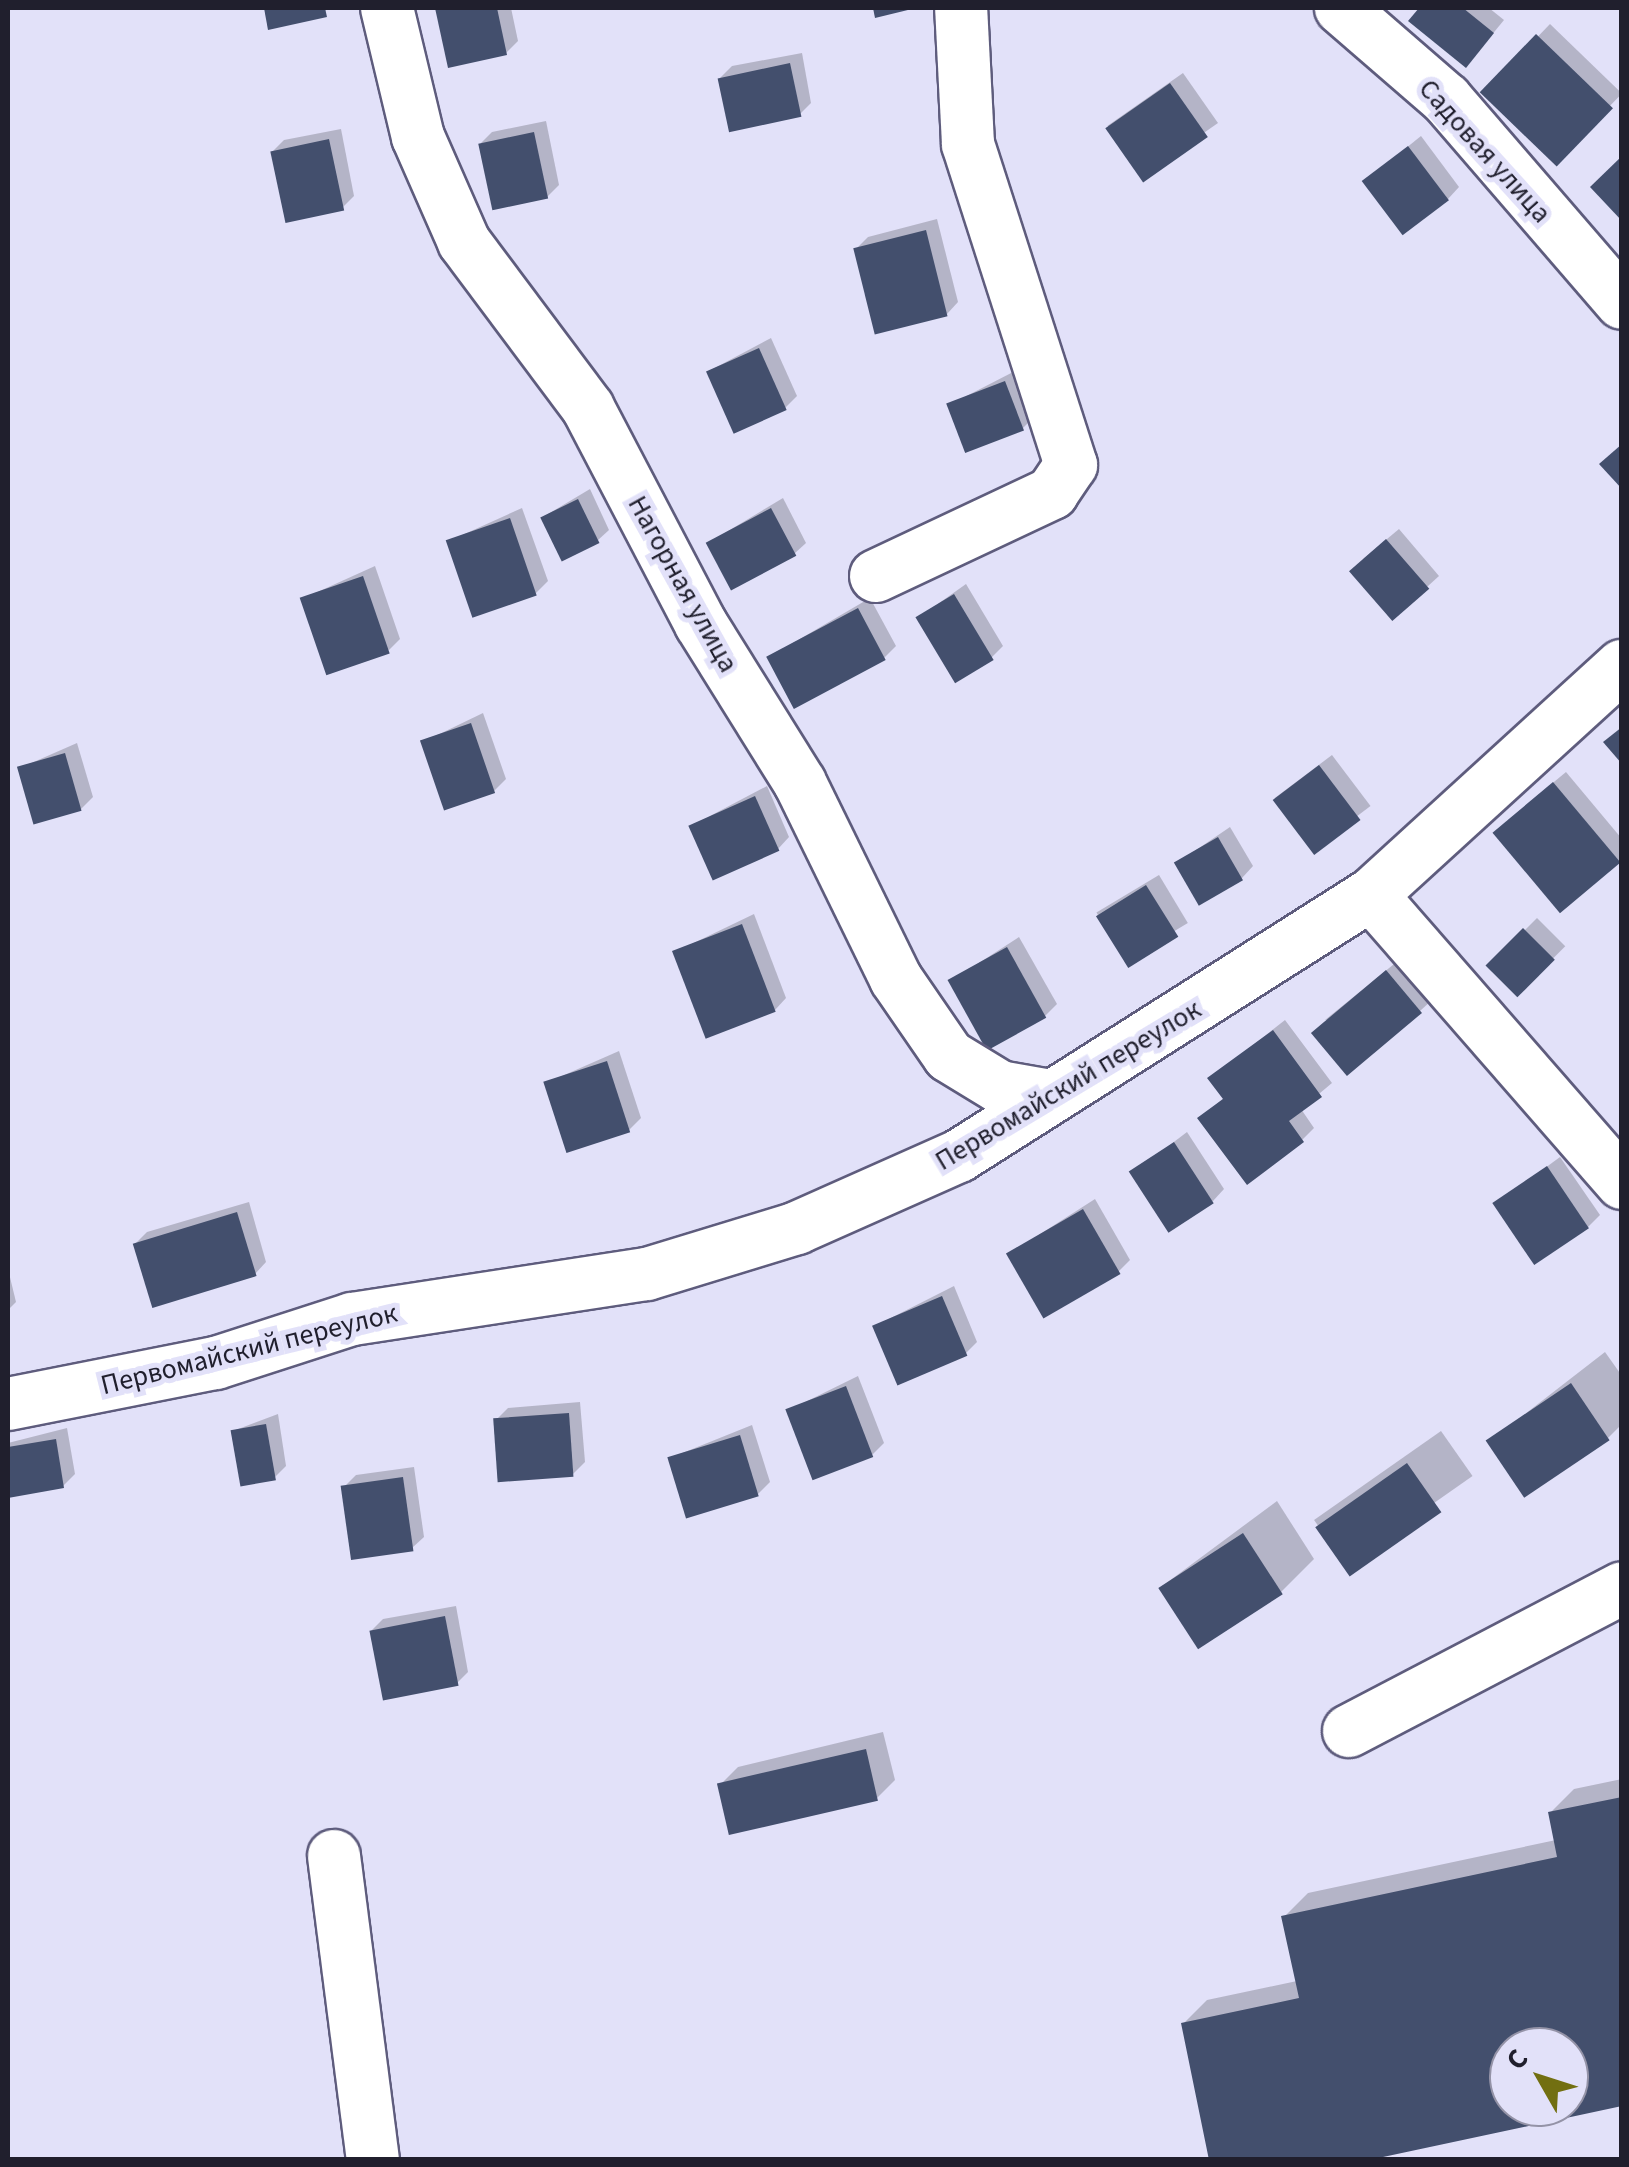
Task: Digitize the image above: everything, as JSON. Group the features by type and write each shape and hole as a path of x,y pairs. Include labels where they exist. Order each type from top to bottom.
{"street":[{"name":"Нагорная улица","path":"387,8 418,137 464,242 588,408 700,624 800,784 896,979 950,1056 1000,1087 1051,1096"},
{"path":"876,576 1052,493 1071,465 968,144 961,8"},
{"name":"Садовая улица","path":"1341,8 1446,99 1622,303"},
{"name":"Первомайский переулок","path":"8,1404 216,1363 352,1319 646,1274 869,1196 960,1156 1371,895 1622,666"},
{"path":"1371,895 1622,1183"},
{"path":"1349,1731 1622,1588"},
{"path":"334,1856 372,2160"}],"building":[{"path":"264,8 325,8 327,17 268,30"},
{"path":"435,8 497,8 507,55 448,68"},
{"path":"873,8 912,8 912,9 875,18"},
{"path":"1419,8 1463,8 1494,33 1466,68 1408,21"},
{"path":"1536,34 1613,108 1557,167 1480,92"},
{"path":"790,63 801,117 729,132 718,78"},
{"path":"1170,83 1208,137 1143,182 1105,128"},
{"path":"534,132 548,199 492,210 478,144"},
{"path":"329,139 344,210 285,223 270,151"},
{"path":"1408,146 1449,200 1403,235 1362,181"},
{"path":"1622,156 1622,221 1590,187"},
{"path":"926,230 948,316 875,335 853,248"},
{"path":"759,348 787,410 734,434 706,372"},
{"path":"1005,381 1024,430 965,453 946,404"},
{"path":"1622,444 1622,489 1599,464"},
{"path":"578,499 599,543 562,561 540,517"},
{"path":"771,508 796,556 731,590 706,543"},
{"path":"510,518 537,596 472,618 446,540"},
{"path":"1386,539 1429,589 1392,621 1349,571"},
{"path":"363,576 390,654 326,675 300,598"},
{"path":"954,594 994,660 955,683 915,617"},
{"path":"858,608 886,660 794,709 766,657"},
{"path":"471,723 495,793 444,811 420,741"},
{"path":"1622,727 1622,764 1603,742"},
{"path":"65,753 82,811 33,824 17,767"},
{"path":"1319,765 1361,820 1314,855 1273,800"},
{"path":"1553,782 1620,862 1560,913 1492,833"},
{"path":"755,796 779,851 713,881 688,826"},
{"path":"1218,837 1243,880 1199,906 1174,862"},
{"path":"1146,885 1178,937 1128,968 1096,916"},
{"path":"742,924 776,1012 706,1039 672,951"},
{"path":"1523,928 1555,960 1517,997 1486,965"},
{"path":"1007,947 1046,1018 987,1051 948,980"},
{"path":"1386,970 1422,1013 1347,1076 1311,1033"},
{"path":"1273,1030 1322,1097 1289,1121 1304,1142 1247,1185 1197,1118 1223,1099 1207,1078"},
{"path":"607,1061 630,1132 566,1153 543,1082"},
{"path":"1174,1142 1214,1203 1168,1233 1129,1171"},
{"path":"1547,1166 1589,1228 1534,1265 1492,1203"},
{"path":"1083,1209 1120,1274 1043,1318 1006,1254"},
{"path":"237,1212 257,1276 152,1308 133,1244"},
{"path":"942,1296 967,1356 897,1386 872,1326"},
{"path":"1571,1383 1610,1440 1524,1498 1486,1441"},
{"path":"846,1386 873,1457 813,1480 785,1409"},
{"path":"569,1413 573,1477 498,1482 493,1418"},
{"path":"266,1424 276,1480 240,1486 231,1430"},
{"path":"740,1435 759,1496 686,1518 667,1457"},
{"path":"56,1439 64,1488 8,1498 8,1447"},
{"path":"1407,1463 1441,1512 1350,1576 1315,1527"},
{"path":"403,1477 413,1551 351,1560 341,1486"},
{"path":"1243,1533 1283,1594 1198,1649 1158,1588"},
{"path":"445,1616 459,1686 383,1700 369,1631"},
{"path":"866,1749 878,1801 729,1835 717,1783"},
{"path":"1622,1797 1622,2106 1589,2113 1589,2027 1489,2027 1489,2127 1524,2127 1369,2160 1209,2160 1181,2023 1299,1998 1281,1916 1557,1857 1548,1812"}]}
